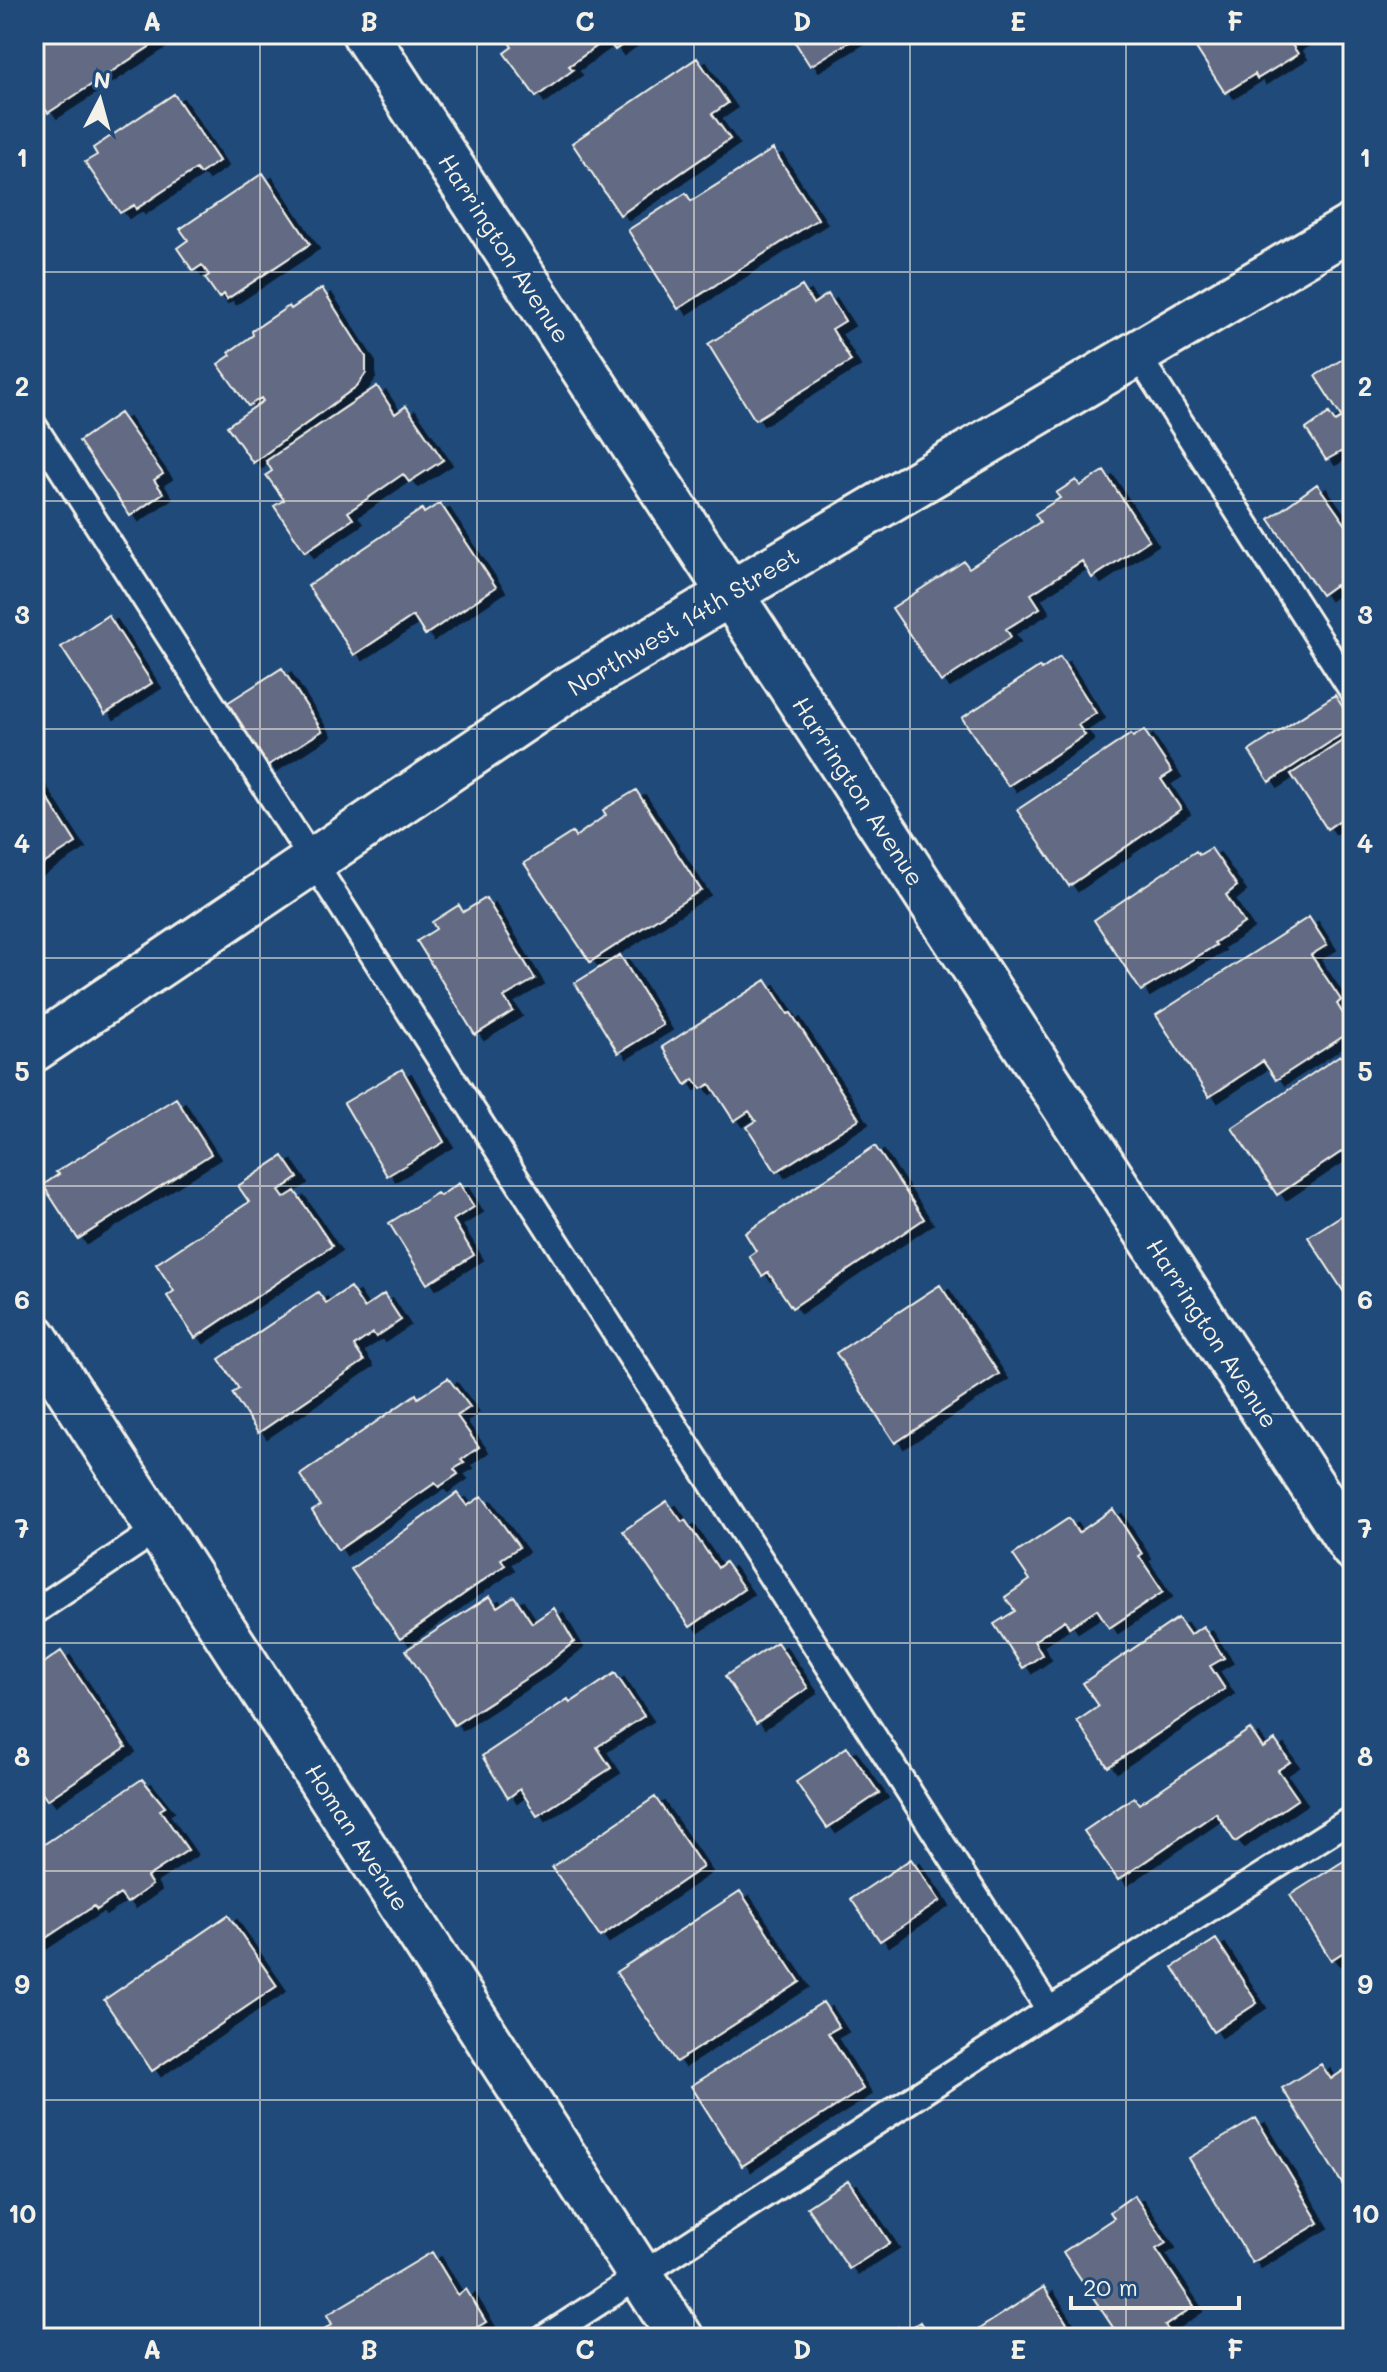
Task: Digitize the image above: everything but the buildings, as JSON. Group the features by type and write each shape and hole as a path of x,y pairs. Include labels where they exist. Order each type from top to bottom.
{"street":[{"name":"Harrington Avenue","path":"365,34 1353,1548"},
{"name":"Northwest 14th Street","path":"34,1049 564,692 1353,226"},
{"name":"Homan Avenue","path":"34,1336 681,2338"}],"lane":[{"path":"1137,354 1353,692"},
{"path":"34,426 1049,2010"},
{"path":"34,1612 158,1529"},
{"path":"544,2338 1049,2010 1353,1818"}]}
